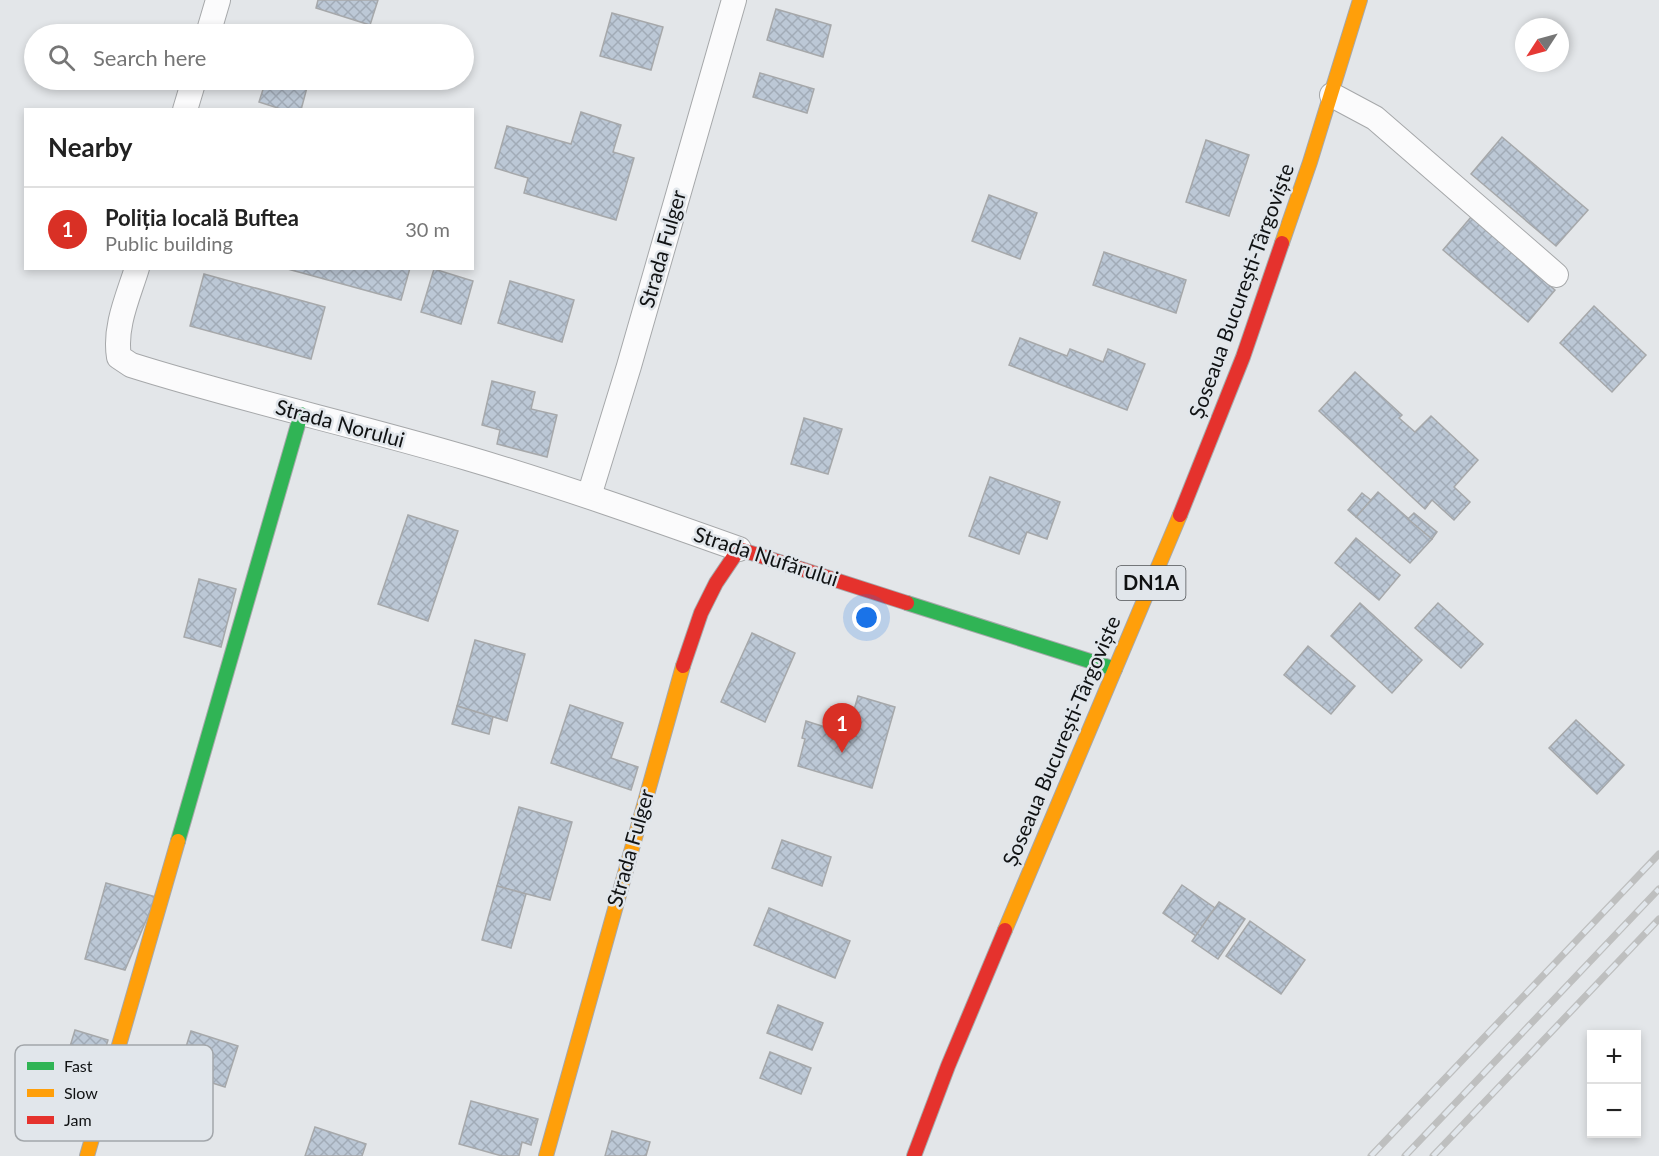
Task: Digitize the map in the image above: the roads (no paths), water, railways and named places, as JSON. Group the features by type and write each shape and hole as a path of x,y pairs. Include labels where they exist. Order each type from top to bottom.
{"street":[{"path":"211,24 218,0"},
{"name":"Strada Fulger","path":"589,496 735,0"},
{"name":"Șoseaua București-Târgoviște","path":"914,1156 948,1066 1195,480 1239,367 1310,162 1360,0"},
{"path":"186,108 191,90"},
{"path":"1332,95 1376,118 1556,275"},
{"name":"Strada Norului","path":"136,270 118,330 117,344 119,357 131,365 301,414 467,458 589,496"},
{"path":"119,1045 301,414"},
{"name":"Strada Nufărului","path":"589,496 739,549 1115,669"},
{"name":"Strada Fulger","path":"546,1156 679,680 701,613 716,583 739,549"},
{"path":"87,1156 91,1141"}],"railway":[{"path":"1371,1156 1659,854"},
{"path":"1405,1156 1659,889"},
{"path":"1433,1156 1659,919"}],"place":[{"name":"Poliția locală Buftea","path":"842,753"}]}
